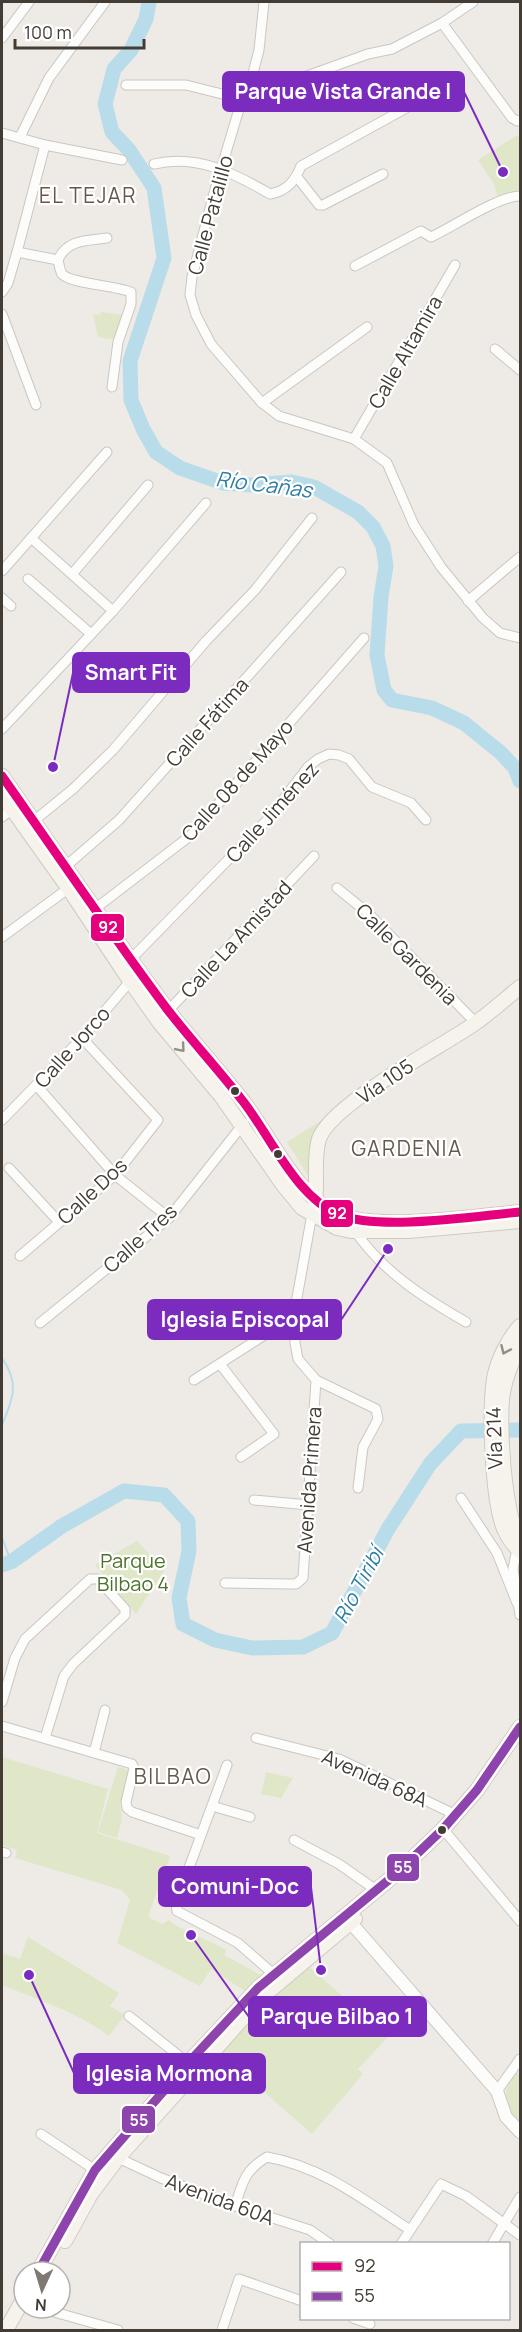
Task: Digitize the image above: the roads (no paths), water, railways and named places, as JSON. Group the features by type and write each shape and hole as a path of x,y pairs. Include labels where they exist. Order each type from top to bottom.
{"main road":[{"path":"2,776 11,809"},
{"path":"2,795 11,809 30,825 66,866 73,885 96,908 169,1011 252,1114 274,1148 315,1200 338,1214 362,1220 441,1219 520,1212"},
{"path":"30,825 73,885 130,981 159,1022 221,1096 283,1185 302,1208 337,1228 355,1231 409,1231 520,1221"},
{"name":"Vía 105","path":"312,1214 319,1140 334,1117 392,1076 476,1023 520,987"},
{"name":"Vía 214","path":"518,1548 503,1527 494,1376 512,1334 520,1326"},
{"name":"Vía 214","path":"496,1410 509,1369 520,1345"},
{"path":"348,1919 376,1890 446,1832 520,1727"},
{"path":"55,2260 113,2155 188,2063 277,1977 348,1919 404,1878 484,1794 520,1739"},
{"path":"45,2260 95,2170 113,2155 261,1998 277,1977"}],"street":[{"path":"2,38 29,2"},
{"path":"20,137 49,78 105,2"},
{"name":"Calle Patalillo","path":"264,2 259,50 252,77 242,99 192,277 190,295 196,315 212,344 262,403 279,416 354,439 387,463 414,525 441,567 468,601 500,633 520,638"},
{"path":"252,77 281,81 304,77 368,54 392,49 442,23 473,2"},
{"path":"442,23 512,118 520,120"},
{"path":"126,86 186,85 242,99"},
{"path":"154,164 172,160 222,168 270,194 294,182 301,166 419,101"},
{"path":"2,133 45,145 122,160"},
{"path":"2,292 8,284 45,145"},
{"path":"297,177 319,205 323,205 383,174"},
{"path":"354,266 421,231 431,237 512,196 520,196"},
{"path":"107,238 73,243 61,252 57,260 62,273 75,281 98,283 131,292 131,304 118,342 112,387"},
{"path":"17,252 57,260"},
{"name":"Calle Altamira","path":"354,439 455,265"},
{"path":"2,314 36,405"},
{"path":"262,403 367,327"},
{"path":"495,349 520,370"},
{"path":"2,571 108,452"},
{"path":"73,573 148,485"},
{"path":"2,729 113,611 206,502"},
{"path":"30,825 73,789 113,750 206,641 255,590 312,518"},
{"path":"31,538 113,611"},
{"path":"468,601 520,557"},
{"name":"Calle Fátima","path":"66,866 119,820 341,572"},
{"path":"27,579 91,634"},
{"path":"2,598 11,606"},
{"name":"Calle 08 de Mayo","path":"96,908 190,836 364,638"},
{"name":"Calle Jiménez","path":"135,965 269,818 308,767 318,759 329,754 349,759 372,787 411,803 426,820"},
{"name":"Calle La Amistad","path":"159,1022 314,856"},
{"path":"2,937 73,885"},
{"name":"Calle Gardenia","path":"337,888 369,914 476,1023"},
{"name":"Calle Jorco","path":"5,1117 37,1086 130,981 135,965"},
{"name":"Calle Dos","path":"20,1256 115,1175 158,1120 81,1038"},
{"path":"37,1086 115,1175 169,1218"},
{"path":"2,1106 5,1117"},
{"name":"Calle Tres","path":"40,1323 169,1218 252,1114"},
{"path":"9,1168 59,1222"},
{"name":"Avenida Primera","path":"225,1583 296,1584 300,1583 303,1578 315,1380 298,1359 295,1342 295,1309 312,1214"},
{"path":"355,1231 380,1262 411,1288 466,1322"},
{"path":"194,1380 263,1336 295,1309"},
{"path":"220,1364 274,1434 241,1457"},
{"path":"315,1380 376,1409 378,1414 378,1419 361,1454 358,1488"},
{"path":"461,1498 497,1553 518,1603"},
{"path":"254,1500 309,1505"},
{"path":"497,1553 518,1548 513,1569 520,1615"},
{"path":"2,1702 15,1658 25,1639 90,1579 98,1579 125,1609 125,1615 73,1664 64,1676 45,1738"},
{"path":"94,1753 105,1710"},
{"path":"2,1726 132,1764 134,1768 126,1802 127,1808 132,1812 201,1835"},
{"name":"Avenida 68A","path":"256,1738 339,1759 456,1815"},
{"path":"227,1765 176,1903 177,1911 238,1943 277,1977"},
{"path":"212,1806 250,1817"},
{"path":"446,1832 520,1921"},
{"path":"294,1840 339,1864 376,1890"},
{"path":"348,1919 497,2091 506,2118 520,2132"},
{"path":"129,2016 188,2063"},
{"path":"497,2091 520,2059"},
{"path":"40,2134 95,2170"},
{"name":"Avenida 60A","path":"113,2155 161,2178 235,2206 310,2229 327,2242"},
{"path":"235,2206 252,2166 267,2157 312,2169 410,2230"},
{"path":"402,2242 441,2184 466,2196 520,2235"},
{"path":"493,2242 520,2197"},
{"path":"222,2331 239,2279 300,2300"},
{"path":"72,2317 116,2330"}],"waterway":[{"name":"Río Cañas","path":"149,2 146,19 131,50 114,69 105,104 112,132 129,150 154,188 164,258 130,361 131,400 143,429 156,452 180,468 223,483 252,485 292,482 314,487 358,512 373,527 383,546 386,566 381,597 377,655 384,690 392,700 432,708 464,723 501,753 515,768 520,781"},
{"path":"2,1358 8,1367 13,1384 12,1399 2,1425"},
{"name":"Río Tiribí","path":"2,1565 11,1562 62,1526 124,1491 164,1495 188,1521 189,1551 179,1598 183,1624 215,1640 252,1648 303,1647 332,1633 388,1529 430,1464 461,1431 520,1430"},
{"path":"2,1537 11,1562"}],"place":[{"name":"Parque Vista Grande I","path":"503,172"},
{"name":"Smart Fit","path":"53,767"},
{"name":"Iglesia Episcopal","path":"388,1249"},
{"name":"Parque Bilbao 1","path":"191,1935"},
{"name":"Comuni-Doc","path":"321,1970"},
{"name":"Iglesia Mormona","path":"29,1975"}],"district":[{"name":"EL TEJAR","path":"88,195"},
{"name":"GARDENIA","path":"407,1148"},
{"name":"BILBAO","path":"173,1776"}],"park label":[{"name":"Parque Bilbao 4","path":"133,1572"}]}
